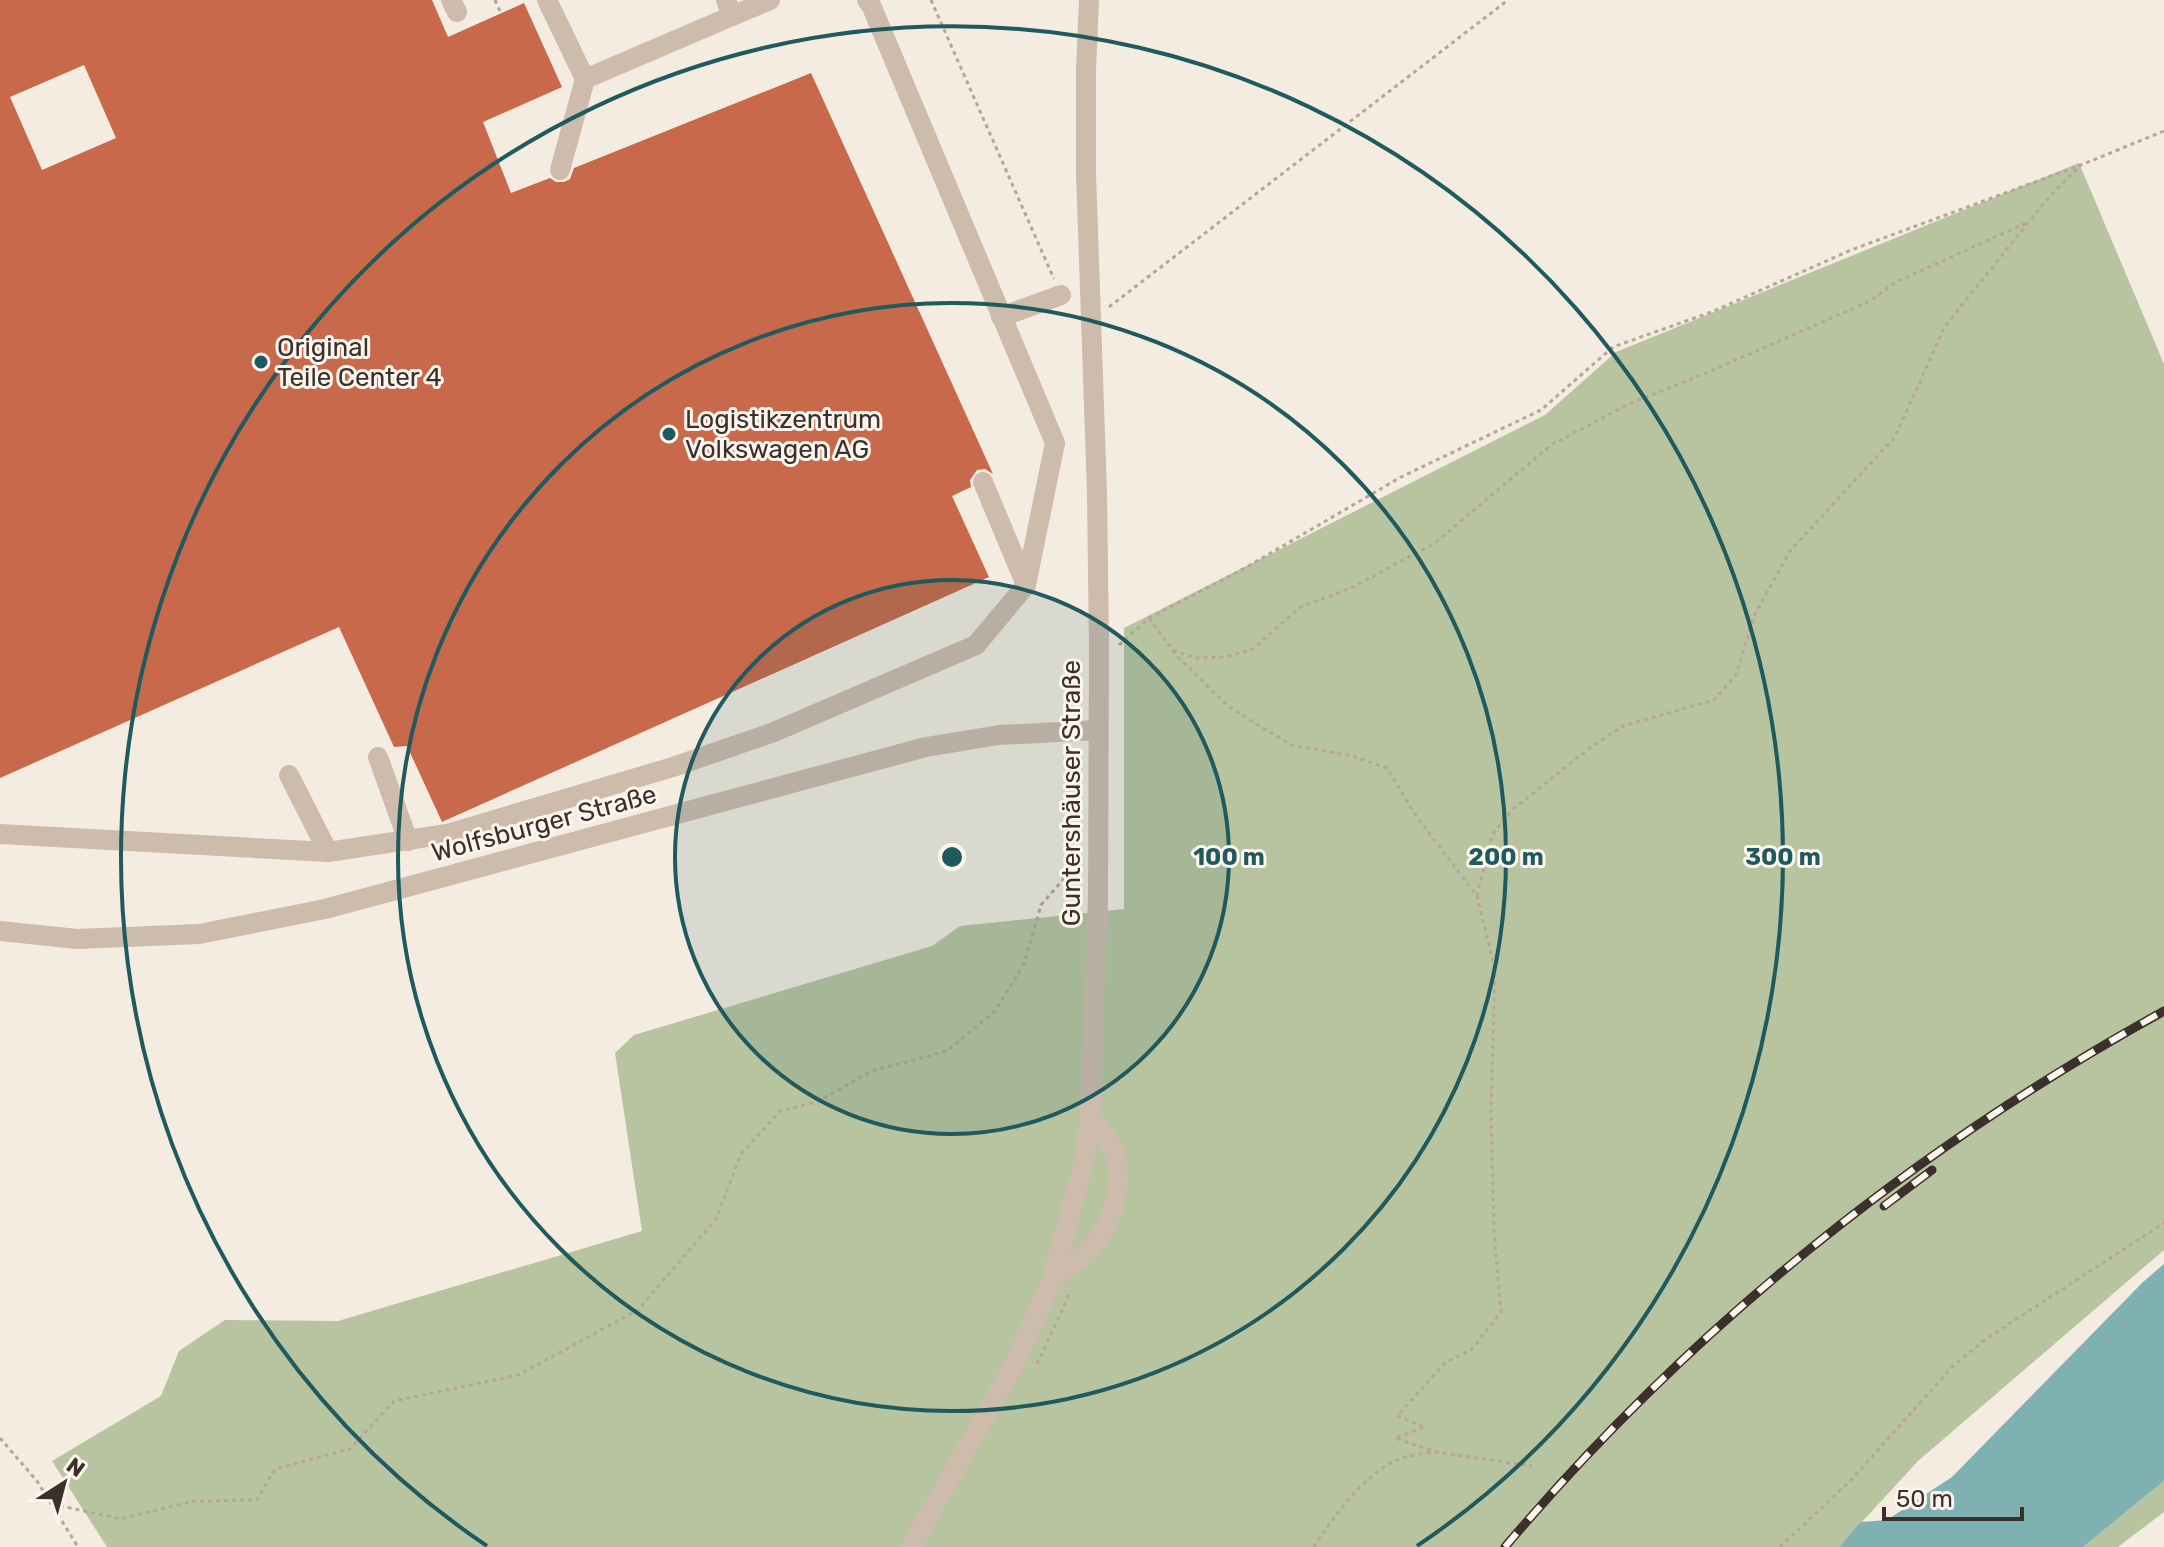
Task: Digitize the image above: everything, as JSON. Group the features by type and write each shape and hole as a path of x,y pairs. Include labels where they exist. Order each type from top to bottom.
{"street":[{"path":"547,0 585,79 560,170"},
{"path":"585,79 729,8 770,0"},
{"path":"0,834 328,852 447,834 673,767 774,732 976,645 1026,585 1055,443 867,0"},
{"name":"Guntershäuser Straße","path":"911,1547 1014,1365 1052,1279 1084,1162 1090,1117 1098,864 1098,730 1097,493 1086,159 1089,0"},
{"path":"1001,317 1061,295"},
{"path":"983,482 1026,585"},
{"name":"Wolfsburger Straße","path":"0,931 77,939 199,934 325,909 926,747 999,735 1098,730"},
{"path":"378,757 408,841"},
{"path":"289,775 328,852"},
{"path":"1052,1279 1089,1251 1106,1225 1116,1198 1116,1158 1109,1140 1090,1117"}],"path":[{"path":"495,0 501,13"},
{"path":"931,0 1061,295"},
{"path":"1089,308 1112,306 1508,0"},
{"path":"1117,648 1149,618 1245,568 1401,477 1541,410 1613,347 1714,311 1851,250 2164,131"},
{"path":"1477,896 1492,835 1511,811 1587,750 1623,726 1714,700 1736,675 1754,616 1790,551 1895,437 1945,326 2029,221 2081,165"},
{"path":"1172,650 1195,658 1225,657 1253,649 1299,608 1353,587 1435,543 1551,445 1629,404 1870,301 1896,282 2029,221"},
{"path":"1149,618 1172,650 1229,707 1291,745 1352,756 1387,768 1414,813 1477,896 1495,970 1491,1111 1494,1233 1501,1312 1471,1350 1445,1363 1397,1416 1425,1427 1395,1438 1436,1452 1532,1466"},
{"path":"52,1504 121,1519 193,1501 257,1500 275,1469 350,1449 394,1401 518,1375 638,1310 716,1219 741,1154 780,1111 817,1102 872,1071 947,1051 995,1011 1024,964 1041,905 1067,875 1098,864"},
{"path":"1780,1547 1851,1480 1954,1365 1986,1339 2164,1223"},
{"path":"0,1438 20,1459 78,1547"},
{"path":"1314,1547 1371,1476 1397,1460 1436,1452"}],"green space":[{"path":"2079,163 2164,364 2164,1250 1918,1461 1839,1547 107,1547 52,1461 161,1396 179,1351 225,1320 338,1321 642,1231 615,1053 634,1035 932,946 960,926 1124,909 1124,628 1545,415 1616,352"},
{"path":"2164,1481 2164,1512 2118,1547 2083,1547"}],"water":[{"path":"2164,1264 2164,1481 2083,1547 1839,1547 1861,1522 1887,1520 1952,1477"}],"building":[{"path":"0,0 432,0 448,37 524,3 562,87 483,122 511,193 550,178 564,182 570,179 574,168 811,73 993,474 985,469 977,470 970,480 971,487 952,496 989,577 442,822 407,746 394,747 339,627 0,778","holes":["84,65 116,138 42,170 10,97"]}],"railway":[{"path":"1505,1547 1576,1467 1651,1391 1729,1318 1810,1249 1895,1183 1982,1122 2072,1064 2164,1011"},
{"path":"1884,1206 1932,1170"}],"place":[{"name":"Original Teile Center 4","path":"261,362"},
{"name":"Logistikzentrum Volkswagen AG","path":"669,434"}]}
